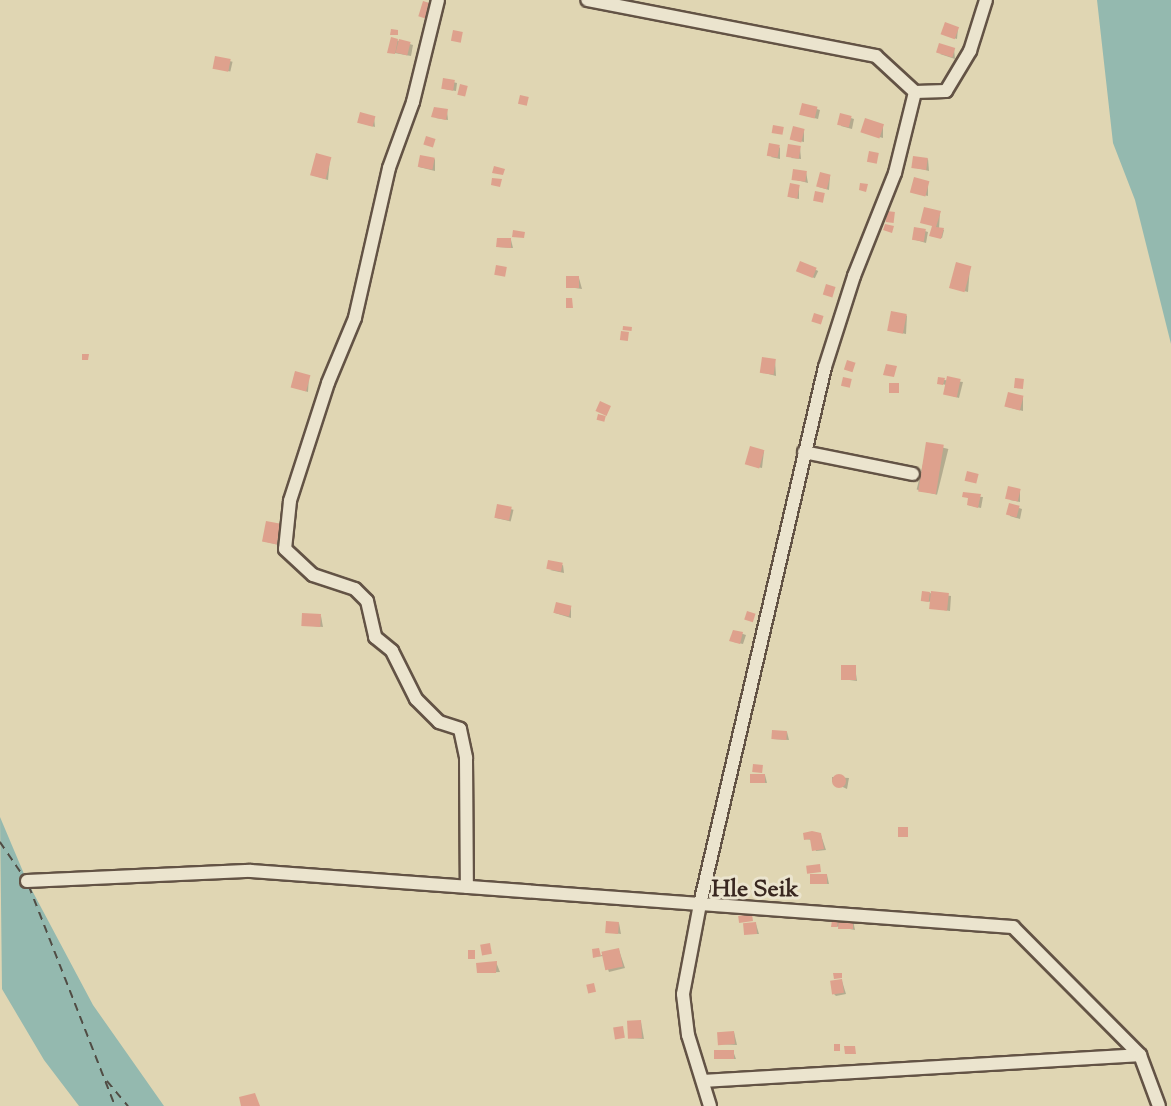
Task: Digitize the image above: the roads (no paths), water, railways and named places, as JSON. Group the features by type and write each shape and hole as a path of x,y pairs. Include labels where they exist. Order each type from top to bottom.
{"street":[{"path":"438,0 413,102 389,168 355,318 328,383 290,501 285,549 314,575 355,589 368,601 375,637 392,651 416,699 439,722 460,729 466,758 467,887"},
{"path":"587,0 876,56 915,92 946,91 970,51 986,0"},
{"path":"710,1106 688,1035 683,994 700,904 825,367 854,276 895,173 915,92"},
{"path":"804,452 913,474"},
{"path":"27,881 251,871 1013,927 1140,1055 1160,1106"},
{"path":"704,1081 1140,1055"}],"water":[{"path":"1097,0 1171,0 1171,344 1135,200 1113,143"},
{"path":"0,817 27,881 93,1005 164,1106 79,1106 44,1060 2,989"}],"district":[{"name":"Hle Seik","path":"755,891"}]}
